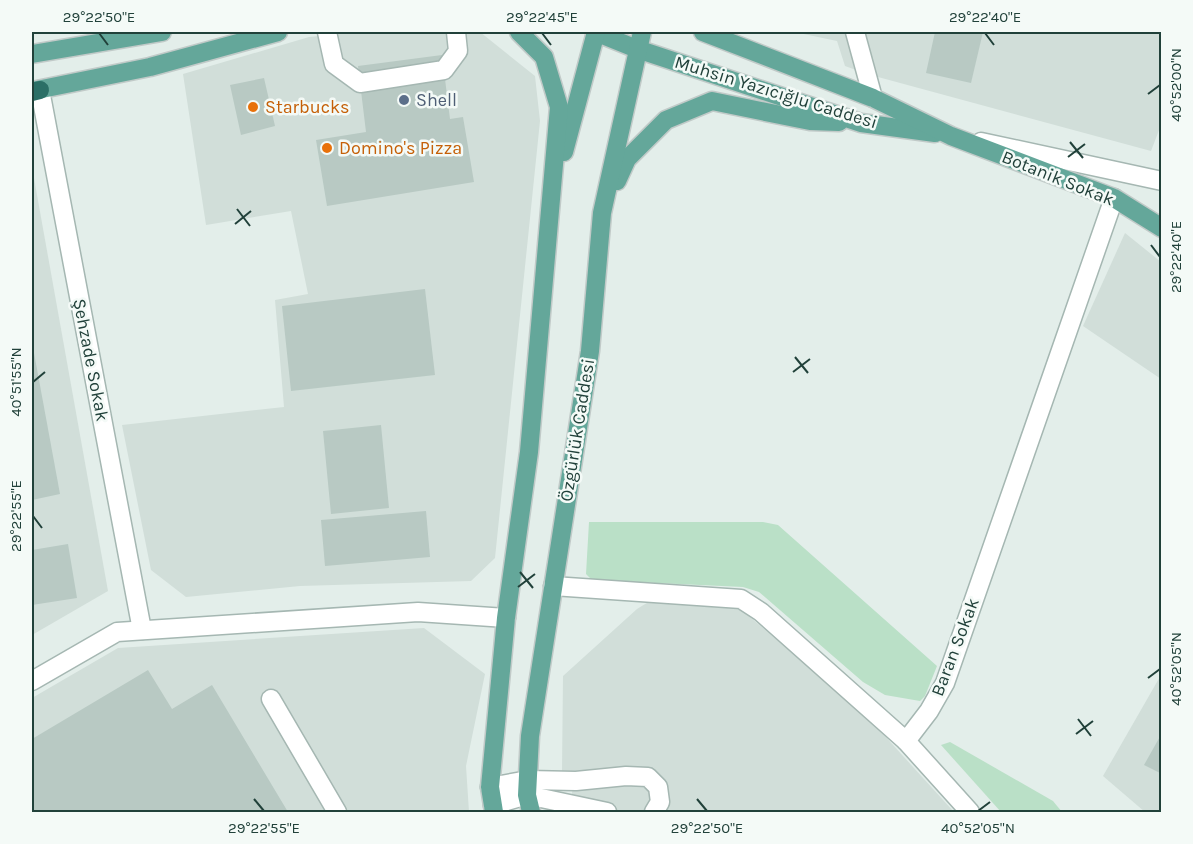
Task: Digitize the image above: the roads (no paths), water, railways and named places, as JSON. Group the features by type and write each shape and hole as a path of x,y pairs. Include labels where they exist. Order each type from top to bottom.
{"main road":[{"path":"32,54 162,32"},
{"path":"34,91 150,68 278,32"},
{"path":"492,801 506,618 530,452 554,191 559,108 544,57 519,32"},
{"path":"554,191 596,32"},
{"name":"Muhsin Yazıcığlu Caddesi","path":"596,32 640,40 861,123 951,135"},
{"name":"Muhsin Yazıcığlu Caddesi","path":"703,32 873,98 951,135"},
{"name":"Özgürlük Caddesi","path":"529,796 530,736 590,351 602,213 640,40"},
{"path":"602,213 627,159 666,120 712,101 810,121 861,123"},
{"name":"Botanik Sokak","path":"951,135 1114,198 1161,228"}],"street":[{"path":"327,32 334,64 360,83 444,70 458,51 456,32"},
{"path":"855,32 873,98"},
{"name":"Şehzade Sokak","path":"34,91 142,630"},
{"name":"Muhsin Yazıcığlu Caddesi","path":"951,135 1161,181"},
{"name":"Baran Sokak","path":"906,741 929,711 945,683 1114,198"},
{"path":"553,586 741,599 761,612 906,741 970,813"},
{"path":"32,681 117,632 418,612 506,618"},
{"path":"271,699 337,813"},
{"path":"492,801 529,796 576,781 626,776 648,777 658,787 660,802 654,813"},
{"path":"529,796 607,813"}],"place":[{"name":"Shell","path":"404,100"},
{"name":"Starbucks","path":"253,107"},
{"name":"Domino's Pizza","path":"327,148"}]}
